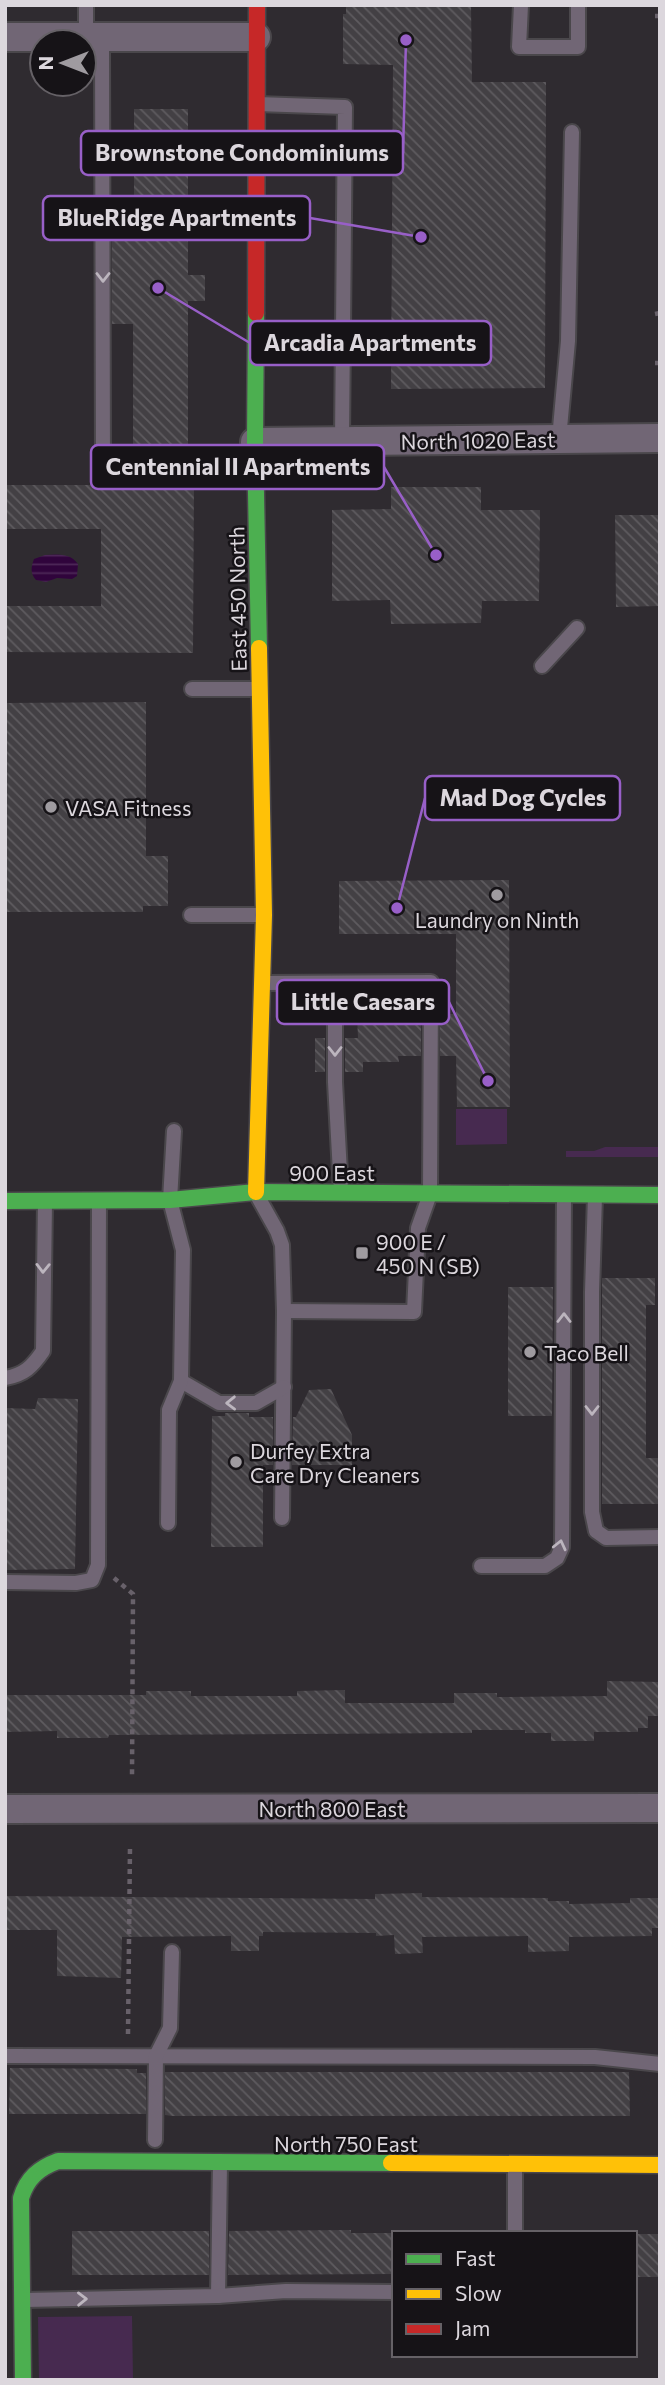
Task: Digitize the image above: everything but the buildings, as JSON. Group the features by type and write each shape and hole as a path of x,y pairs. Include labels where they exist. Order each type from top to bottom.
{"street":[{"name":"East 450 North","path":"256,1192 264,915 255,442 257,5"},
{"path":"5,37 28,37"},
{"path":"98,37 256,37"},
{"name":"North 1020 East","path":"255,442 660,438"},
{"name":"900 East","path":"5,1200 170,1200 256,1192 660,1195"},
{"name":"North 800 East","path":"5,1809 660,1808"},
{"name":"North 750 East","path":"23,2300 23,2217 19,2185 35,2172 58,2161 660,2165"},
{"path":"23,2300 23,2380"}],"lane":[{"path":"86,5 92,28"},
{"path":"521,5 519,47 578,47 578,5"},
{"path":"95,98 103,474 256,473"},
{"path":"256,104 345,107 342,442"},
{"path":"559,439 568,341 572,131"},
{"path":"542,666 577,628"},
{"path":"192,689 260,689"},
{"path":"191,915 264,915"},
{"path":"260,984 431,982 430,1194 418,1228 414,1312 284,1311"},
{"path":"335,983 335,1082 341,1193"},
{"path":"168,1523 169,1410 181,1381 183,1250 170,1200 174,1131"},
{"path":"256,1192 282,1245 282,1518"},
{"path":"481,1566 545,1566 557,1558 562,1547 564,1194"},
{"path":"595,1195 592,1512 596,1531 606,1538 660,1537"},
{"path":"5,1378 19,1376 33,1365 43,1352 45,1200"},
{"path":"5,1582 76,1583 92,1580 98,1565 99,1200"},
{"path":"181,1381 219,1403 256,1403 284,1387"},
{"path":"155,2140 156,2056 170,2028 172,1952"},
{"path":"5,2056 595,2057 660,2064"},
{"path":"218,2296 220,2163"},
{"path":"515,2231 516,2165"},
{"path":"23,2300 218,2296 286,2291 392,2292"}],"path":[{"path":"98,1565 133,1594 132,1778"},
{"path":"128,2056 130,1847"}],"shaded area":[{"path":"45,555 67,556 75,560 78,564 77,576 46,582 36,580 32,570 34,559"},
{"path":"456,1109 507,1109 507,1144 456,1145"},
{"path":"605,1147 660,1147 660,1157 566,1157 566,1151 594,1151"},
{"path":"132,2316 133,2380 39,2380 38,2317"}],"traffic: fast":[{"path":"256,313 255,442 259,648"},
{"path":"5,1201 170,1200 256,1192 660,1195"},
{"path":"23,2380 21,2198 30,2179 45,2167 58,2161 391,2163"}],"traffic: slow":[{"path":"256,1192 264,915 259,648"},
{"path":"391,2163 660,2165"}],"traffic: jam":[{"path":"256,313 257,5"}],"place":[{"name":"Brownstone Condominiums","path":"406,40"},
{"name":"BlueRidge Apartments","path":"421,237"},
{"name":"Arcadia Apartments","path":"158,288"},
{"name":"Centennial II Apartments","path":"436,555"},
{"name":"VASA Fitness","path":"51,807"},
{"name":"Laundry on Ninth","path":"497,895"},
{"name":"Mad Dog Cycles","path":"397,908"},
{"name":"Little Caesars","path":"488,1081"},
{"name":"900 E / 450 N (SB)","path":"362,1253"},
{"name":"Taco Bell","path":"530,1352"},
{"name":"Durfey Extra Care Dry Cleaners","path":"236,1462"}]}
